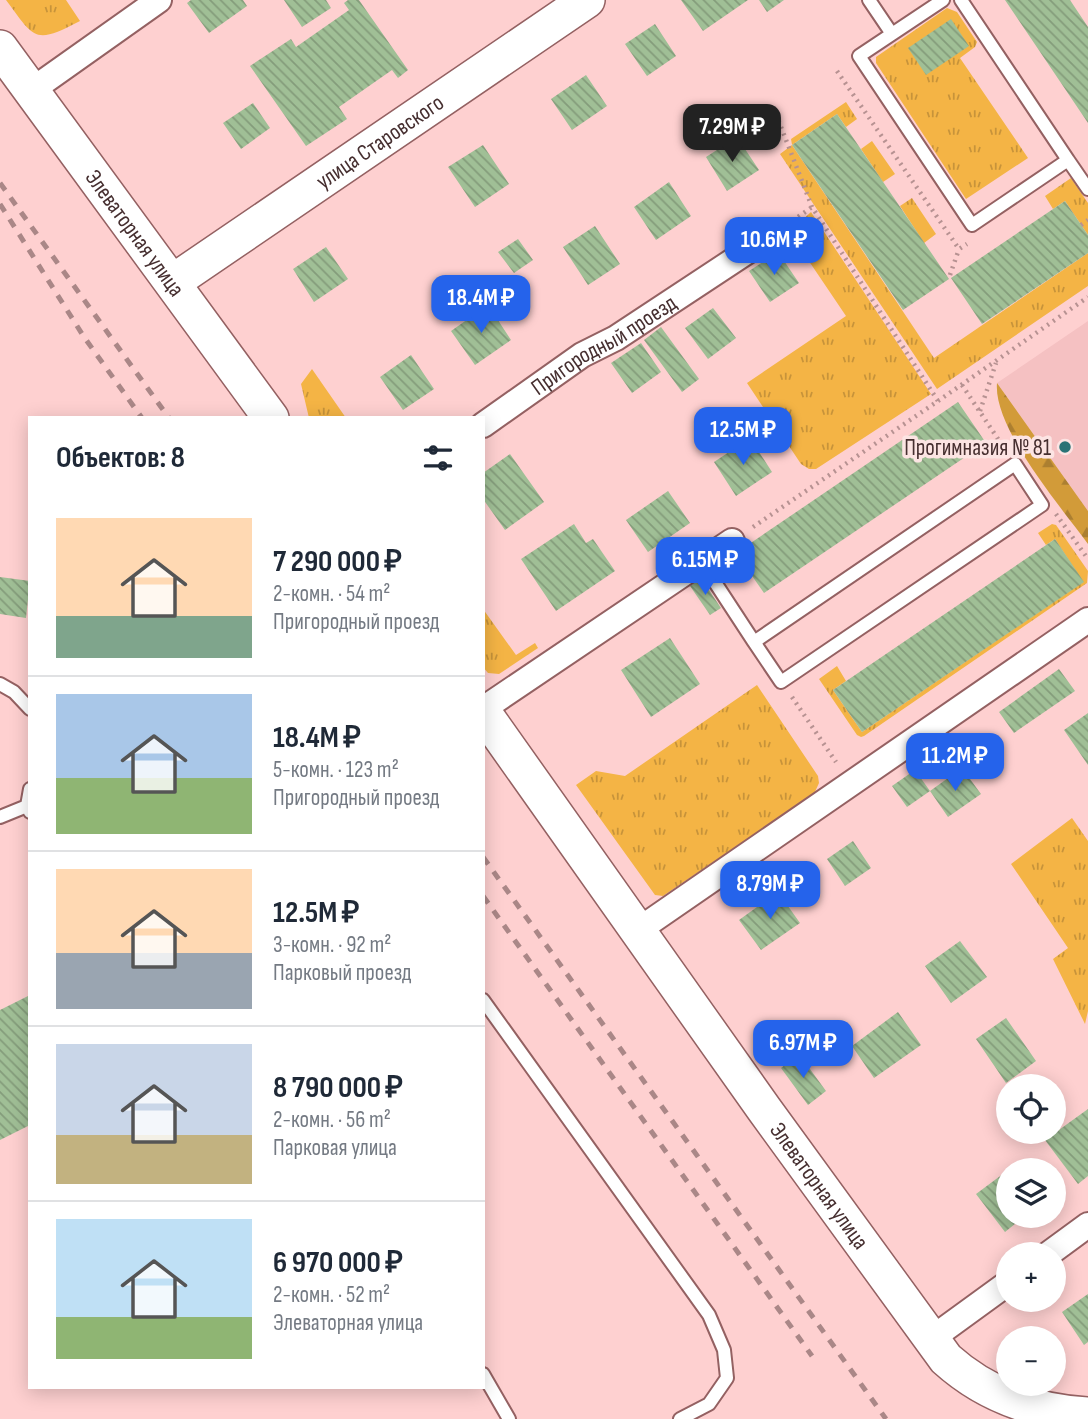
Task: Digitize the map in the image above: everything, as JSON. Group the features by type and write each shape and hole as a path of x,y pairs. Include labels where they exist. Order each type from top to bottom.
{"main road":[{"name":"улица Старовского","path":"173,282 587,0"},
{"name":"Элеваторная улица","path":"0,48 270,416"},
{"name":"Элеваторная улица","path":"485,713 637,931 954,1366 989,1391 1033,1408 1088,1415"}],"street":[{"path":"32,90 159,0"},
{"name":"Пригородный проезд","path":"485,424 582,355 616,338 760,243"},
{"path":"485,709 732,541"},
{"path":"637,931 1088,620"},
{"path":"1065,1242 1088,1225"},
{"path":"932,1339 996,1292"}],"lane":[{"path":"869,0 892,34"},
{"path":"943,0 859,56 972,225 1068,160"},
{"path":"961,0 1088,190"},
{"path":"701,561 754,642 781,682 1042,505 1015,464 754,642"},
{"path":"0,684 14,692 28,707"},
{"path":"0,817 28,809"},
{"path":"485,1003 709,1315 724,1350 727,1378 709,1404 680,1419"},
{"path":"485,1377 509,1419"}],"path":[{"path":"776,114 811,207 939,401"},
{"path":"760,243 811,207"},
{"path":"1081,225 1088,220"},
{"path":"950,275 959,249"},
{"path":"732,541 1088,297"},
{"path":"980,412 996,361"},
{"path":"962,385 1015,464"},
{"path":"1042,505 1051,508 1088,559"},
{"path":"781,682 852,785"}],"shaded area":[{"name":"Прогимназия № 81","path":"1088,321 1088,511 997,383"}],"green space":[{"path":"6,0 66,0 80,21 53,33 37,34 23,23"},
{"path":"947,8 957,12 977,42 975,47 960,58 1028,158 966,199 876,63 876,57"},
{"path":"846,102 857,119 846,127 837,114 792,145 791,139"},
{"path":"872,141 895,174 883,182 861,149"},
{"path":"792,145 934,358 1088,253 1088,286 937,389 780,154"},
{"path":"1071,178 1088,203 1088,235 1065,201 1053,209 1045,196"},
{"path":"912,198 936,234 924,243 900,206"},
{"path":"811,212 931,394 816,469 809,469 801,464 747,383 846,316 792,236 796,226"},
{"path":"312,369 345,416 309,416 301,384"},
{"path":"997,383 1088,511 1088,544 1046,489 1017,444 999,401"},
{"path":"1052,524 1056,525 1088,571 1087,583 864,736 857,735 819,679 837,666 846,681 833,690 862,732 1083,582 1055,539 1046,545 1038,533"},
{"path":"485,612 516,655 535,643 538,648 499,674 488,673 485,669"},
{"path":"757,685 818,776 819,783 814,794 663,896 655,895 576,785 596,771 625,776"},
{"path":"1072,818 1088,841 1088,1011 1085,1024 1053,959 1068,948 1011,864"}],"building":[{"path":"191,0 243,0 247,6 209,33 187,3"},
{"path":"284,0 326,0 331,8 302,27"},
{"path":"348,0 359,0 408,70 398,78 392,70 339,107 347,119 306,146 250,66 291,39 296,47 349,10 344,3"},
{"path":"681,0 748,0 703,31"},
{"path":"759,0 784,0 767,12"},
{"path":"1005,0 1070,0 1088,27 1088,123"},
{"path":"951,19 969,46 926,75 908,48"},
{"path":"655,24 676,56 647,76 625,44"},
{"path":"586,75 607,106 572,130 551,99"},
{"path":"253,103 270,128 241,149 223,123"},
{"path":"837,114 949,279 903,310 792,145"},
{"path":"737,137 759,170 727,191 706,157"},
{"path":"483,145 509,184 475,207 448,167"},
{"path":"669,182 691,216 656,240 634,207"},
{"path":"1065,201 1088,235 1088,253 982,324 951,278"},
{"path":"595,226 620,264 588,285 563,247"},
{"path":"518,239 533,260 514,273 498,252"},
{"path":"326,247 348,279 314,302 293,269"},
{"path":"778,252 799,283 770,302 749,271"},
{"path":"488,305 511,340 475,365 451,331"},
{"path":"713,308 736,338 708,359 685,328"},
{"path":"661,327 699,379 682,392 644,340"},
{"path":"641,343 661,372 632,393 611,363"},
{"path":"411,355 434,389 403,410 380,377"},
{"path":"958,402 986,443 764,593 736,553"},
{"path":"750,438 772,472 736,496 714,462"},
{"path":"510,454 544,502 505,530 485,502 485,472"},
{"path":"668,491 690,523 648,552 626,520"},
{"path":"574,524 586,543 593,539 615,571 556,611 521,559"},
{"path":"1055,539 1084,582 862,732 833,690"},
{"path":"0,577 28,581 26,618 0,614"},
{"path":"701,578 721,608 710,615 690,586"},
{"path":"670,638 700,684 651,717 621,670"},
{"path":"1059,669 1075,691 1014,733 999,712"},
{"path":"1088,713 1088,765 1064,730"},
{"path":"962,768 981,794 948,817 930,791"},
{"path":"915,770 930,791 907,807 892,786"},
{"path":"853,841 871,868 845,886 827,859"},
{"path":"778,892 800,923 761,950 739,920"},
{"path":"960,941 987,977 951,1003 925,966"},
{"path":"28,996 28,1126 0,1140 0,1010"},
{"path":"898,1012 921,1045 874,1078 852,1046"},
{"path":"1006,1018 1036,1061 1018,1074 1000,1074 976,1039"},
{"path":"799,1054 826,1091 808,1105 781,1068"},
{"path":"1088,1109 1088,1176 1078,1184 1066,1168 1066,1158 1058,1158 1048,1144 1066,1144 1066,1125"},
{"path":"996,1179 996,1220 976,1194"},
{"path":"1088,1294 1088,1342 1084,1345 1062,1312 1066,1312 1066,1309"}],"railway":[{"path":"0,183 168,416"},
{"path":"0,204 84,337 141,416"},
{"path":"485,860 886,1419"},
{"path":"485,899 812,1356"}],"place":[{"name":"Прогимназия № 81","path":"1065,447"}]}
